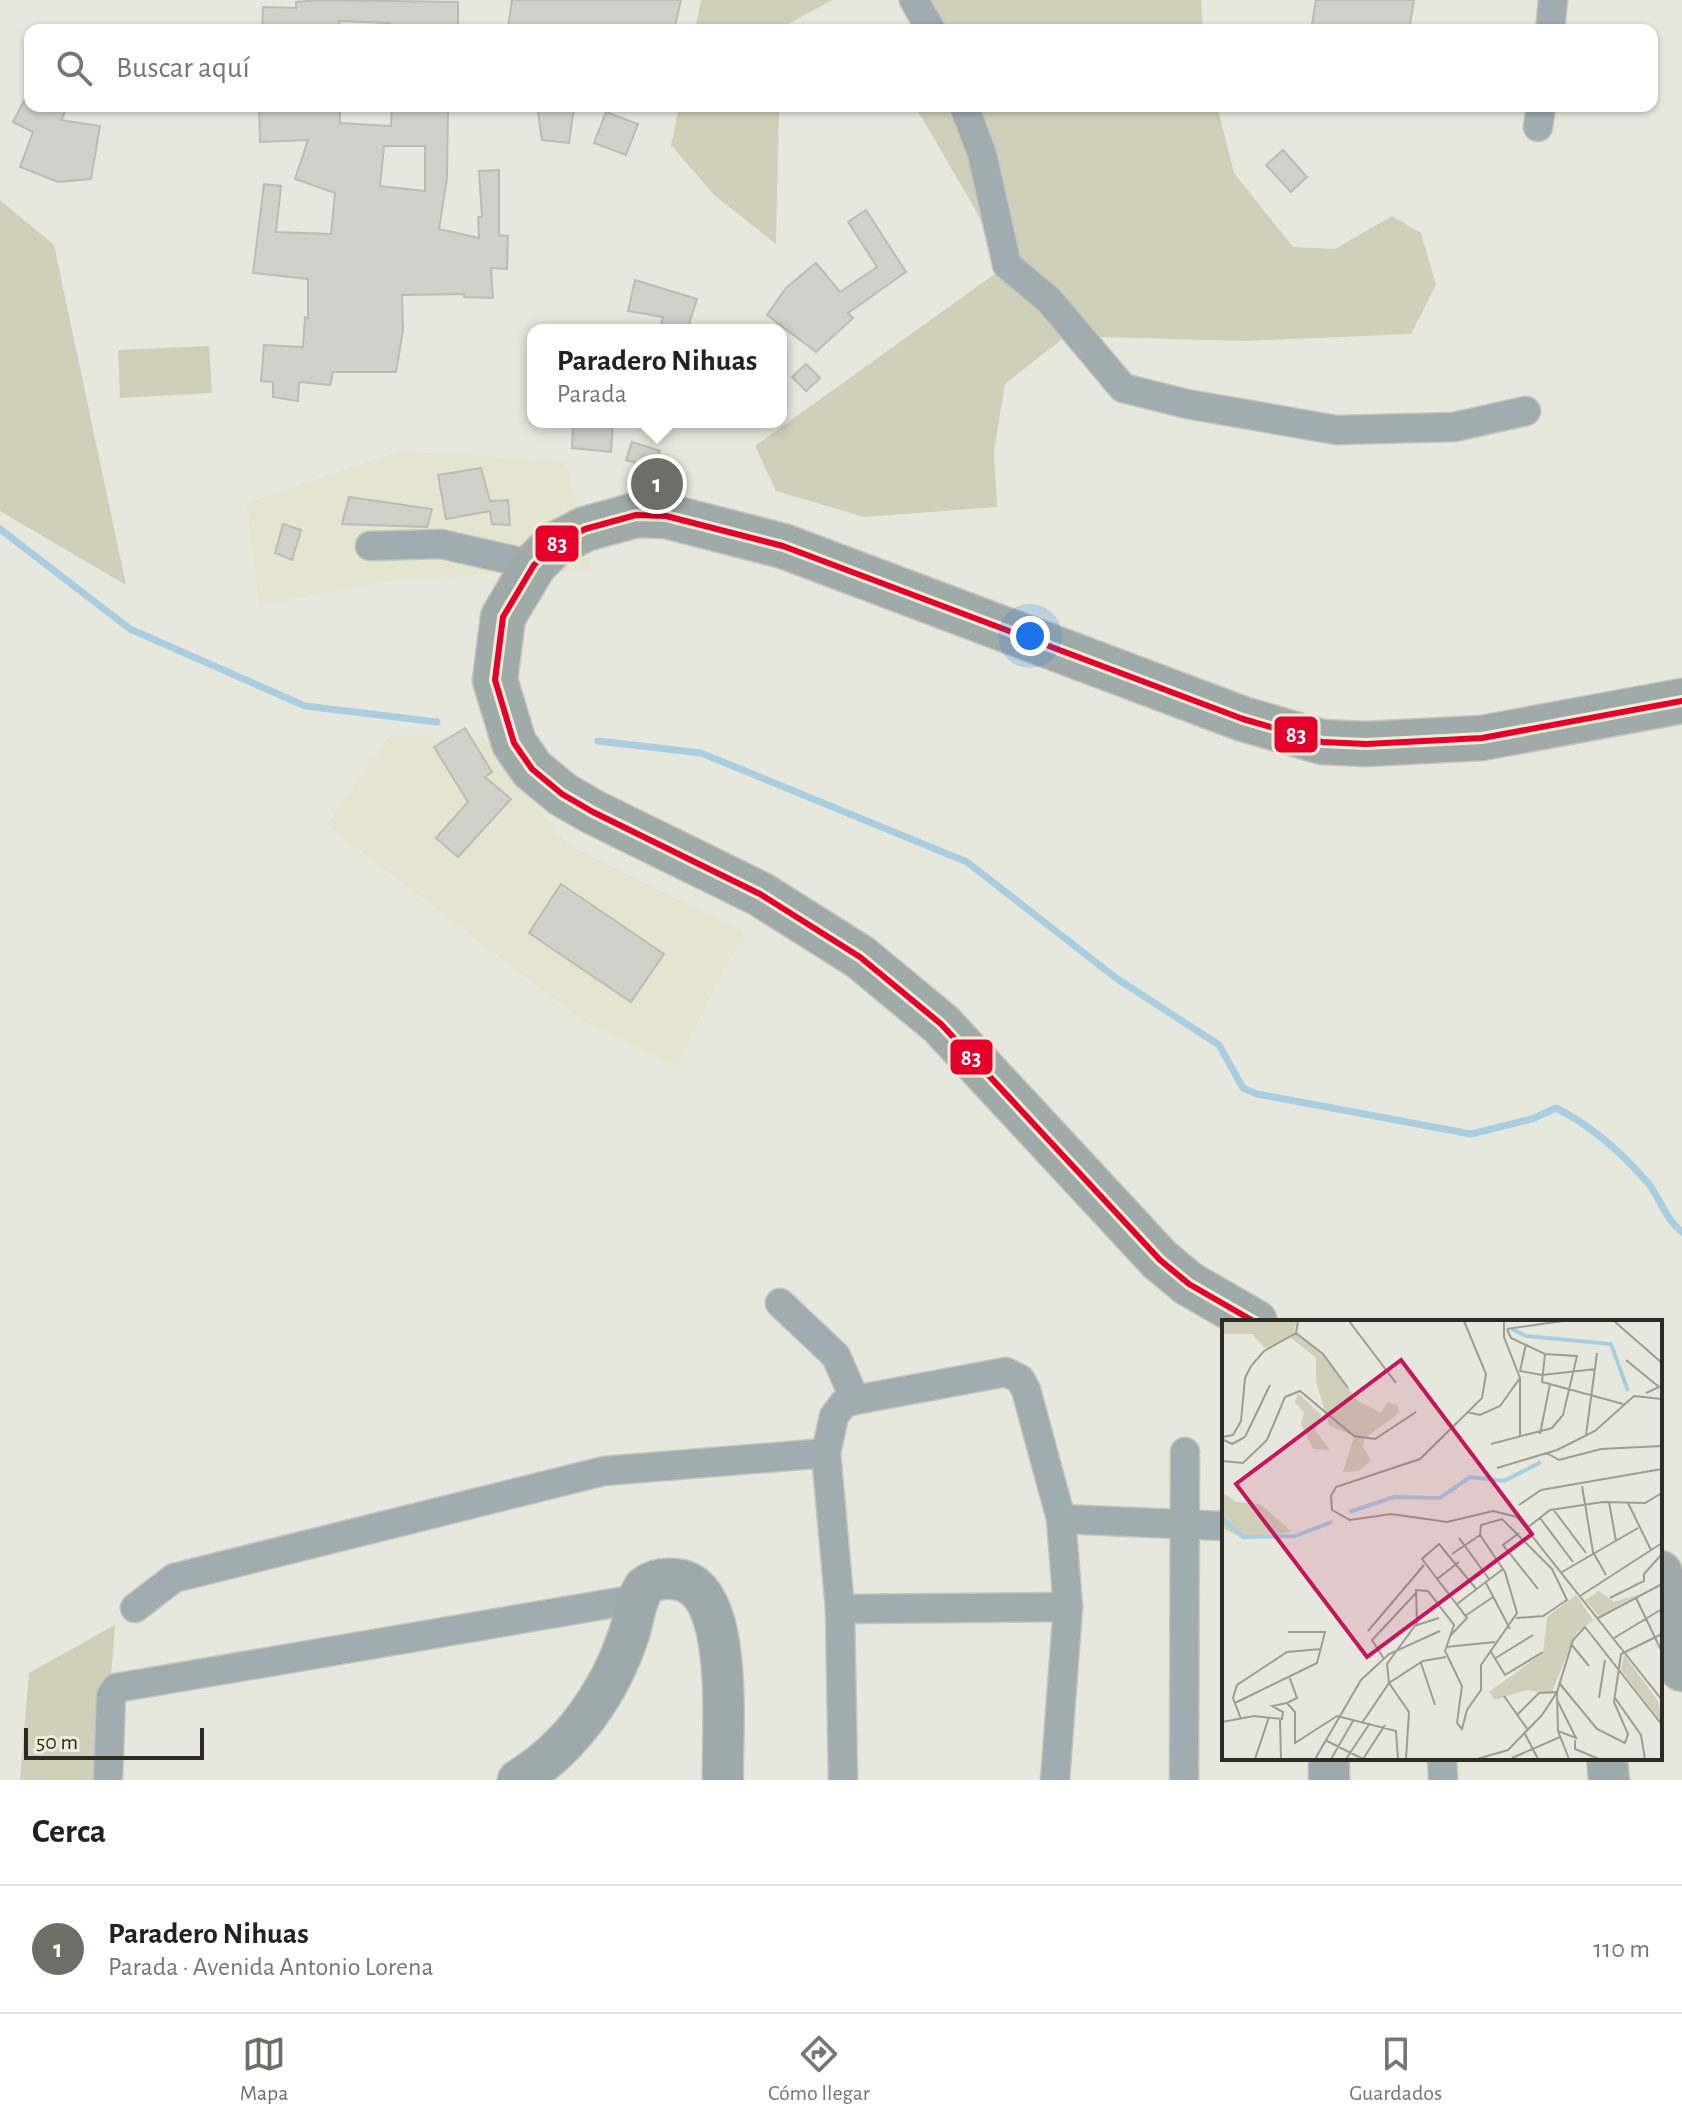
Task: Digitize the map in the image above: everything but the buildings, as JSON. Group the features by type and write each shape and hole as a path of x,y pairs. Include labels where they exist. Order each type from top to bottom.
{"highway":[{"path":"1252,1320 1189,1284 1160,1260 941,1024 860,957 760,894 593,812 562,794 532,769 514,743 495,680 503,617 534,565 554,545 585,529 636,515 666,516 783,546 1243,719 1322,742 1366,744 1482,738 1682,701"},
{"path":"1662,1579 1678,1628 1682,1669"}],"main road":[{"path":"518,1780 557,1753 612,1675 629,1633 637,1599 651,1581 684,1579 707,1603 720,1645 724,1682 723,1780"},
{"path":"1607,1760 1609,1780"}],"street":[{"path":"914,0 928,24"},
{"path":"1551,24 1553,0"},
{"path":"966,112 982,154 1007,265 1049,300 1123,388 1187,404 1336,430 1454,427 1526,411"},
{"path":"370,546 441,544 534,565"},
{"path":"780,1303 836,1356 855,1400"},
{"path":"843,1780 840,1609 826,1453 834,1416 844,1403 855,1400 1006,1372 1020,1379 1026,1390 1061,1519 1068,1607 1055,1780"},
{"path":"1184,1780 1185,1452"},
{"path":"135,1608 174,1578 604,1471 826,1453"},
{"path":"1061,1519 1185,1527 1222,1526"},
{"path":"108,1780 111,1696 121,1687 637,1599"},
{"path":"840,1609 1068,1607"},
{"path":"1442,1760 1443,1780"}],"shaded area":[{"path":"701,0 832,0 788,24 696,24"},
{"path":"930,0 1201,0 1203,24 919,24"},
{"path":"678,112 779,112 776,244 714,195 671,145"},
{"path":"918,112 1219,112 1234,173 1293,247 1335,249 1392,216 1421,233 1436,285 1411,334 1245,341 1066,336 1005,384 994,451 997,507 864,517 776,491 755,446 780,428 787,428 787,423 1003,268 975,209"},
{"path":"0,200 54,245 126,585 0,511"},
{"path":"209,346 212,393 120,398 118,350"},
{"path":"400,451 566,461 592,570 398,579 259,605 247,503"},
{"path":"390,735 506,741 519,784 567,844 744,932 675,1066 582,1020 327,825"},
{"path":"115,1625 103,1780 20,1780 29,1673"}],"waterway":[{"path":"0,529 130,629 305,706 437,722"},
{"path":"598,741 701,753 967,862 1116,978 1219,1045 1243,1088 1257,1094 1471,1134 1532,1119 1556,1108 1593,1131 1627,1161 1652,1188 1671,1221 1682,1232"}],"transit line":[{"name":"83","path":"1252,1320 1189,1284 1160,1260 941,1024 860,957 760,894 593,812 562,794 532,769 514,743 495,680 503,617 534,565 554,545 585,529 636,515 666,516 783,546 1243,719 1322,742 1366,744 1482,738 1682,701"}],"place":[{"name":"Paradero Nihuas","path":"657,484"}]}
